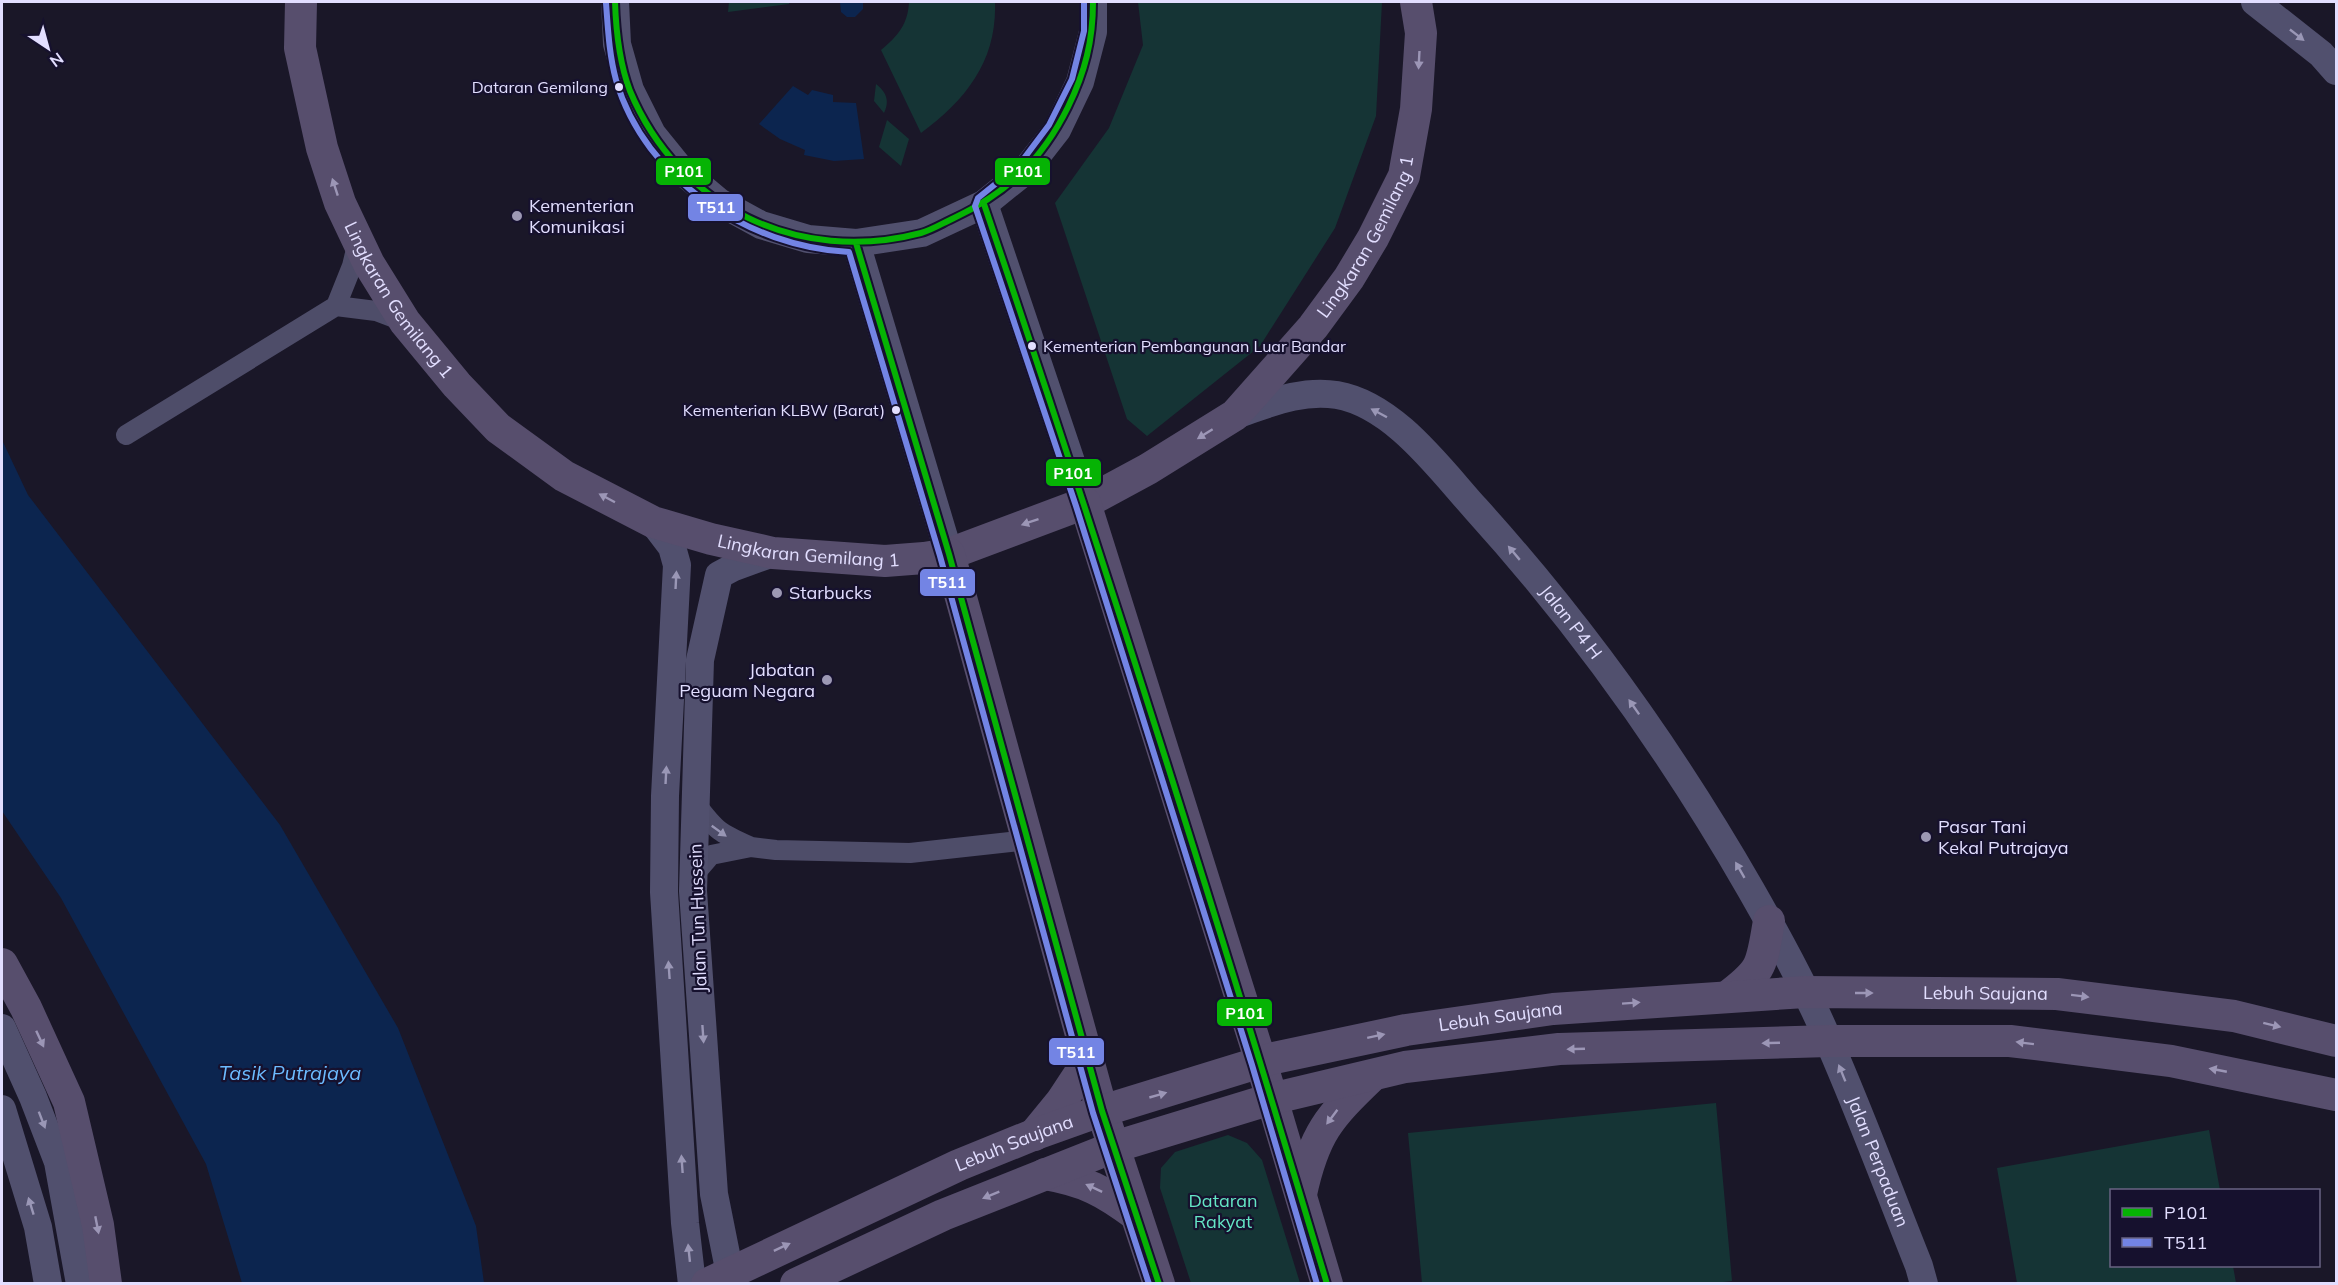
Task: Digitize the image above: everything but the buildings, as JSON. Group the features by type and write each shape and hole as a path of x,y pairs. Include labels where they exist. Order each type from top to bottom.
{"main road":[{"name":"Lingkaran Gemilang 1","path":"302,2 300,48 322,148 340,203 378,282 405,322 457,385 504,434 564,476 653,522 711,539 773,553 885,561 949,554 1085,503 1148,469 1234,415 1312,327 1349,278 1373,238 1404,176 1416,109 1420,33 1416,2"},
{"path":"1085,503 1261,1062 1327,1284"},
{"path":"949,554 1102,1111 1159,1284"},
{"path":"1727,997 1752,977 1760,966 1768,921"},
{"path":"8,975 69,1102 98,1225 106,1284"},
{"name":"Lebuh Saujana","path":"723,1280 959,1166 1033,1135 1102,1111 1261,1062 1406,1030 1553,1009 1805,992 2057,994 2234,1016 2337,1041"},
{"path":"1246,1016 1281,1035 1318,1049"},
{"name":"Lebuh Saujana","path":"796,1284 943,1215 1114,1147 1271,1099 1405,1067 1559,1049 1829,1041 2010,1041 2171,1061 2337,1095"},
{"path":"1033,1135 1061,1102 1088,1061"},
{"path":"1301,1194 1308,1161 1321,1132 1340,1106 1372,1075"},
{"path":"1045,1174 1074,1179 1109,1195 1136,1215"}],"street":[{"path":"615,2 617,44 630,90 652,134 682,171 719,202 762,225 808,239 856,243 922,233 984,204 1025,171 1058,130 1080,82 1093,32 1093,2"},
{"path":"2254,2 2321,54 2337,71"},
{"path":"984,204 1085,503"},
{"path":"126,435 336,306 352,266 358,241"},
{"path":"856,243 949,554"},
{"path":"336,306 376,311 405,322"},
{"name":"Jalan P4 H","path":"1234,415 1301,393 1338,395 1387,417 1420,447 1546,591 1625,694 1691,789 1768,921 1805,992"},
{"name":"Jalan Tun Hussein","path":"653,522 672,547 677,565 665,796 664,892 692,1284"},
{"name":"Jalan Tun Hussein","path":"723,1280 714,1194 693,876 700,660 719,575 773,553"},
{"path":"696,804 713,827 723,835 751,847 776,850 910,853 1028,840"},
{"path":"693,876 711,855 751,847"},
{"name":"Jalan Perpaduan","path":"1805,992 1829,1041 1915,1255 1924,1284"},
{"path":"2,1028 33,1097 58,1162 80,1284"},
{"path":"2,1109 38,1227 48,1284"}],"green space":[{"path":"729,2 789,2 789,4 728,12"},
{"path":"909,2 995,2 991,42 976,76 952,106 921,133 881,50 901,29 907,17"},
{"path":"1138,2 1382,2 1376,116 1335,228 1260,346 1147,436 1127,419 1055,203 1109,128 1143,45"},
{"path":"876,84 886,97 887,104 884,113 874,101"},
{"path":"887,120 909,139 901,166 879,147"},
{"path":"1716,1103 1732,1281 1706,1284 1422,1283 1408,1133"},
{"path":"2209,1130 2220,1189 2110,1189 2110,1267 2233,1267 2236,1283 2017,1283 1997,1168"},
{"name":"Dataran Rakyat","path":"1228,1135 1247,1143 1262,1160 1300,1283 1191,1283 1160,1188 1161,1168 1175,1152"}],"water":[{"path":"840,2 863,2 863,9 855,17 847,17 841,12"},
{"path":"793,86 808,95 812,90 833,95 833,102 856,103 864,159 834,161 804,155 805,150 780,139 759,124"},
{"name":"Tasik Putrajaya","path":"2,440 28,495 280,825 398,1028 476,1226 484,1283 242,1283 206,1164 61,898 2,811"}],"transit line":[{"name":"P101","path":"615,2 619,47 630,91 652,132 679,167 711,196 748,218 788,233 831,241 875,241 925,232 991,198 1007,186 1047,143 1068,107 1087,56 1093,2"},
{"name":"T511","path":"1084,2 1084,31 1072,79 1049,125 1019,165 978,198 975,206 1076,506 1252,1065 1317,1284"},
{"name":"T511","path":"606,3 609,42 616,80 630,116 651,148 676,177 706,202 739,222 774,237 811,247 849,252 940,556 1093,1113 1149,1284"},
{"name":"P101","path":"984,204 1160,742 1327,1284"},
{"name":"P101","path":"856,243 949,554 1102,1111 1159,1284"}],"place":[{"name":"Dataran Gemilang","path":"619,87"},
{"name":"Kementerian Komunikasi","path":"517,216"},
{"name":"Kementerian Pembangunan Luar Bandar","path":"1032,346"},
{"name":"Kementerian KLBW (Barat)","path":"896,410"},
{"name":"Starbucks","path":"777,593"},
{"name":"Jabatan Peguam Negara","path":"827,680"},
{"name":"Pasar Tani Kekal Putrajaya","path":"1926,837"}]}
